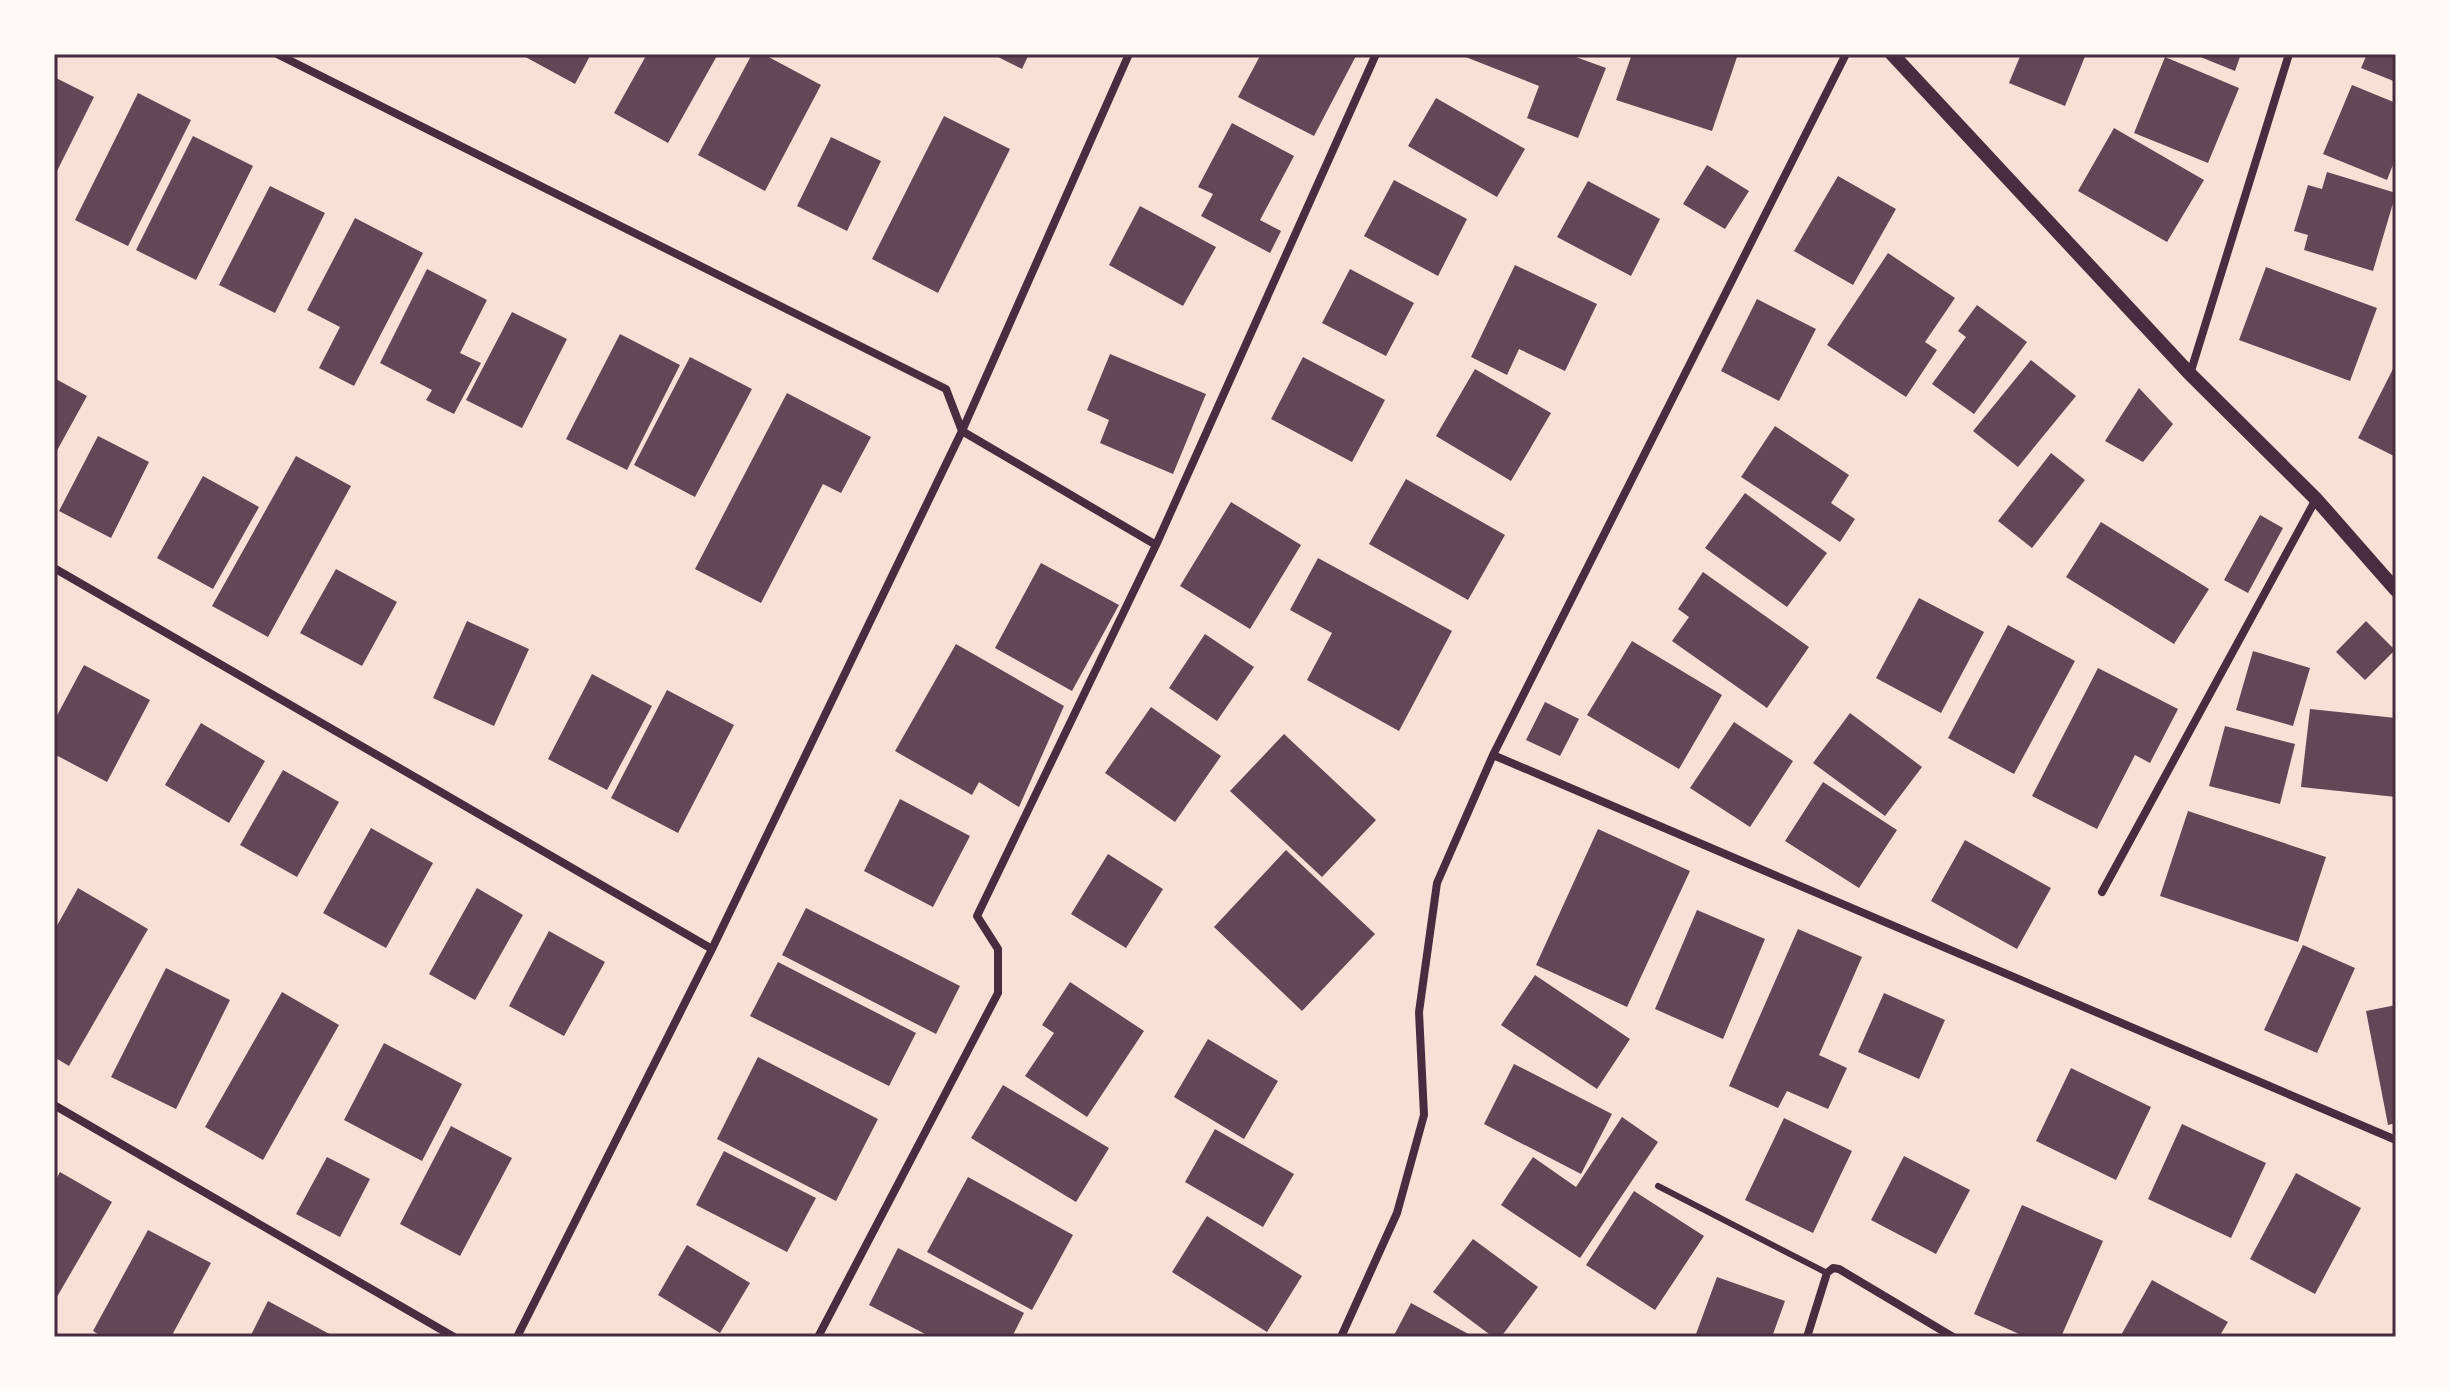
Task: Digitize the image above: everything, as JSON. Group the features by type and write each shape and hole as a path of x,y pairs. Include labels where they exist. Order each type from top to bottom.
{"street":[{"path":"277,54 946,389 962,431 1156,545"},
{"path":"517,1337 712,949 962,431 1129,54"},
{"path":"818,1337 998,993 998,949 977,916 1156,545 1376,54"},
{"path":"1341,1337 1397,1213 1424,1115 1419,1012 1437,883 1493,755 1846,54"},
{"path":"1892,54 2190,374 2316,499 2396,590"},
{"path":"2190,374 2289,54"},
{"path":"2102,892 2316,499"},
{"path":"54,568 712,949"},
{"path":"1493,755 2396,1140"},
{"path":"54,1105 454,1337"},
{"path":"1807,1337 1827,1273 1833,1268 1953,1337"}],"lane":[{"path":"1658,1186 1827,1273"}],"building":[{"path":"520,54 591,54 575,84"},
{"path":"647,54 718,54 668,143 614,113"},
{"path":"752,54 763,54 821,85 765,191 698,155"},
{"path":"992,54 1029,54 1022,69"},
{"path":"1261,54 1357,54 1314,136 1238,97"},
{"path":"1458,54 1574,54 1606,68 1578,138 1527,118 1539,86"},
{"path":"1632,54 1738,54 1712,131 1616,100"},
{"path":"2021,54 2086,54 2065,106 2009,83"},
{"path":"2193,54 2241,54 2235,71"},
{"path":"2367,54 2396,54 2396,82 2361,68"},
{"path":"2165,57 2239,88 2208,163 2134,133"},
{"path":"54,77 94,97 54,177"},
{"path":"2352,85 2396,103 2396,157 2387,180 2323,154"},
{"path":"138,93 191,120 128,246 75,220"},
{"path":"1436,98 1525,149 1497,197 1408,146"},
{"path":"944,116 1010,149 938,293 872,259"},
{"path":"1232,123 1294,156 1260,220 1281,231 1270,253 1201,216 1213,194 1198,187"},
{"path":"2114,128 2204,180 2167,242 2078,191"},
{"path":"193,136 253,166 196,280 136,250"},
{"path":"831,137 881,161 847,231 797,206"},
{"path":"1707,165 1749,191 1725,229 1683,204"},
{"path":"2327,172 2396,193 2373,271 2304,250 2308,235 2294,231 2308,185 2322,189"},
{"path":"1838,176 1896,209 1853,285 1794,251"},
{"path":"1394,180 1467,219 1438,276 1364,236"},
{"path":"1588,181 1660,219 1631,276 1557,237"},
{"path":"270,186 325,213 275,313 219,285"},
{"path":"1140,206 1216,247 1183,306 1109,265"},
{"path":"355,218 423,253 354,386 319,368 340,327 307,310"},
{"path":"1888,253 1955,298 1925,342 1937,350 1906,397 1827,345"},
{"path":"1515,265 1597,304 1565,371 1519,349 1507,375 1471,357"},
{"path":"2266,267 2377,308 2350,381 2239,340"},
{"path":"427,269 487,300 460,353 481,363 454,414 426,400 432,390 380,363"},
{"path":"1350,269 1414,303 1386,356 1322,323"},
{"path":"1757,299 1816,329 1779,401 1721,371"},
{"path":"1977,305 2027,342 1974,414 1932,384 1966,337 1958,331"},
{"path":"512,312 567,339 522,428 466,400"},
{"path":"620,334 680,365 627,470 566,439"},
{"path":"1110,354 1206,394 1173,474 1100,443 1109,420 1087,410"},
{"path":"690,357 752,389 695,497 634,465"},
{"path":"1303,357 1385,400 1352,462 1271,419"},
{"path":"2031,360 2076,396 2018,467 1973,431"},
{"path":"2396,363 2396,457 2358,438"},
{"path":"1475,369 1551,413 1511,481 1436,436"},
{"path":"54,378 87,396 54,456"},
{"path":"2139,388 2173,424 2143,462 2105,441"},
{"path":"787,393 871,437 841,493 823,484 761,603 695,569"},
{"path":"1775,426 1849,475 1831,503 1855,519 1840,542 1741,477"},
{"path":"98,436 149,462 111,538 59,511"},
{"path":"2051,453 2085,480 2032,548 1998,521"},
{"path":"296,456 351,486 268,637 212,606"},
{"path":"203,476 259,507 213,589 157,558"},
{"path":"1406,479 1505,535 1468,600 1369,544"},
{"path":"1745,493 1827,553 1787,607 1705,548"},
{"path":"1231,502 1301,545 1250,629 1180,586"},
{"path":"2260,515 2283,528 2248,593 2224,580"},
{"path":"2101,522 2209,589 2174,644 2066,577"},
{"path":"1318,558 1452,631 1399,731 1307,680 1332,633 1290,610"},
{"path":"1041,563 1119,605 1072,691 995,648"},
{"path":"336,569 397,602 362,666 300,633"},
{"path":"1703,572 1809,647 1767,708 1672,641 1689,617 1678,609"},
{"path":"1919,598 1984,632 1941,713 1876,678"},
{"path":"467,621 529,649 494,726 433,698"},
{"path":"2366,621 2395,650 2365,680 2336,652"},
{"path":"2008,625 2075,661 2014,774 1948,738"},
{"path":"1205,634 1254,667 1217,721 1169,688"},
{"path":"1632,641 1722,695 1679,769 1587,715"},
{"path":"956,644 1064,706 1019,807 979,782 972,795 895,751"},
{"path":"2253,651 2310,668 2293,726 2236,710"},
{"path":"84,665 150,700 107,782 54,754 54,721"},
{"path":"2098,668 2178,709 2150,763 2135,755 2097,829 2032,796"},
{"path":"592,674 652,706 607,790 548,759"},
{"path":"667,690 734,725 678,833 611,798"},
{"path":"1545,702 1579,719 1560,756 1526,740"},
{"path":"1151,707 1221,756 1175,822 1105,773"},
{"path":"2310,709 2396,718 2396,797 2301,787"},
{"path":"1850,713 1922,767 1885,816 1813,763"},
{"path":"1734,722 1793,761 1750,827 1690,788"},
{"path":"201,723 265,761 229,823 165,785"},
{"path":"2225,726 2295,744 2280,804 2209,786"},
{"path":"1284,734 1376,820 1322,877 1230,791"},
{"path":"283,770 339,802 297,877 240,845"},
{"path":"1823,782 1897,830 1859,888 1785,841"},
{"path":"900,799 970,836 933,907 864,871"},
{"path":"2188,811 2326,857 2298,942 2160,896"},
{"path":"371,828 433,863 386,948 323,913"},
{"path":"1598,829 1690,871 1627,1007 1536,965"},
{"path":"1965,840 2051,888 2017,949 1931,901"},
{"path":"1286,850 1375,934 1302,1011 1214,927"},
{"path":"1108,854 1163,889 1126,948 1071,914"},
{"path":"78,888 148,929 69,1066 54,1057 54,931"},
{"path":"477,888 523,915 475,1000 429,974"},
{"path":"806,908 960,986 936,1034 782,955"},
{"path":"1697,910 1765,939 1723,1039 1655,1009"},
{"path":"1798,929 1862,957 1819,1055 1847,1068 1828,1109 1787,1091 1778,1108 1729,1086"},
{"path":"549,931 605,962 564,1036 509,1006"},
{"path":"2303,945 2355,968 2317,1053 2264,1030"},
{"path":"778,962 916,1033 889,1086 750,1016"},
{"path":"166,968 230,1000 176,1109 111,1077"},
{"path":"1535,975 1630,1039 1597,1089 1501,1025"},
{"path":"1070,982 1144,1031 1087,1117 1025,1076 1054,1033 1042,1025"},
{"path":"282,992 339,1025 263,1160 205,1127"},
{"path":"1884,993 1945,1020 1919,1079 1858,1052"},
{"path":"2396,1005 2396,1123 2388,1125 2366,1011"},
{"path":"1208,1039 1278,1081 1244,1139 1174,1097"},
{"path":"384,1043 462,1084 422,1161 344,1120"},
{"path":"758,1057 878,1119 836,1201 717,1139"},
{"path":"1514,1064 1612,1114 1581,1174 1484,1124"},
{"path":"2071,1068 2151,1107 2116,1180 2036,1141"},
{"path":"1003,1085 1109,1148 1076,1202 971,1138"},
{"path":"1622,1117 1658,1142 1580,1258 1501,1205 1533,1157 1576,1187"},
{"path":"1784,1118 1852,1151 1813,1233 1745,1200"},
{"path":"2182,1124 2266,1163 2231,1238 2148,1199"},
{"path":"451,1126 512,1158 460,1256 400,1224"},
{"path":"1215,1129 1294,1174 1263,1227 1185,1182"},
{"path":"724,1151 816,1198 787,1252 696,1205"},
{"path":"1904,1156 1970,1190 1936,1254 1871,1220"},
{"path":"327,1157 370,1179 340,1237 296,1214"},
{"path":"60,1172 112,1202 54,1302 54,1183"},
{"path":"2296,1173 2361,1208 2315,1294 2250,1259"},
{"path":"968,1177 1073,1235 1032,1310 927,1252"},
{"path":"1634,1191 1704,1236 1655,1310 1586,1265"},
{"path":"2022,1205 2103,1241 2061,1337 2026,1337 1974,1314"},
{"path":"1207,1216 1302,1276 1267,1332 1172,1272"},
{"path":"148,1230 211,1263 171,1337 103,1337 93,1331"},
{"path":"1473,1239 1538,1287 1501,1337 1493,1337 1433,1292"},
{"path":"687,1245 750,1283 720,1333 658,1295"},
{"path":"898,1248 1024,1313 1012,1337 931,1337 869,1305"},
{"path":"1717,1277 1785,1301 1772,1337 1705,1337 1696,1334"},
{"path":"2152,1280 2228,1322 2219,1337 2120,1337"},
{"path":"268,1301 335,1337 250,1337"},
{"path":"1411,1303 1474,1337 1393,1337"}]}
